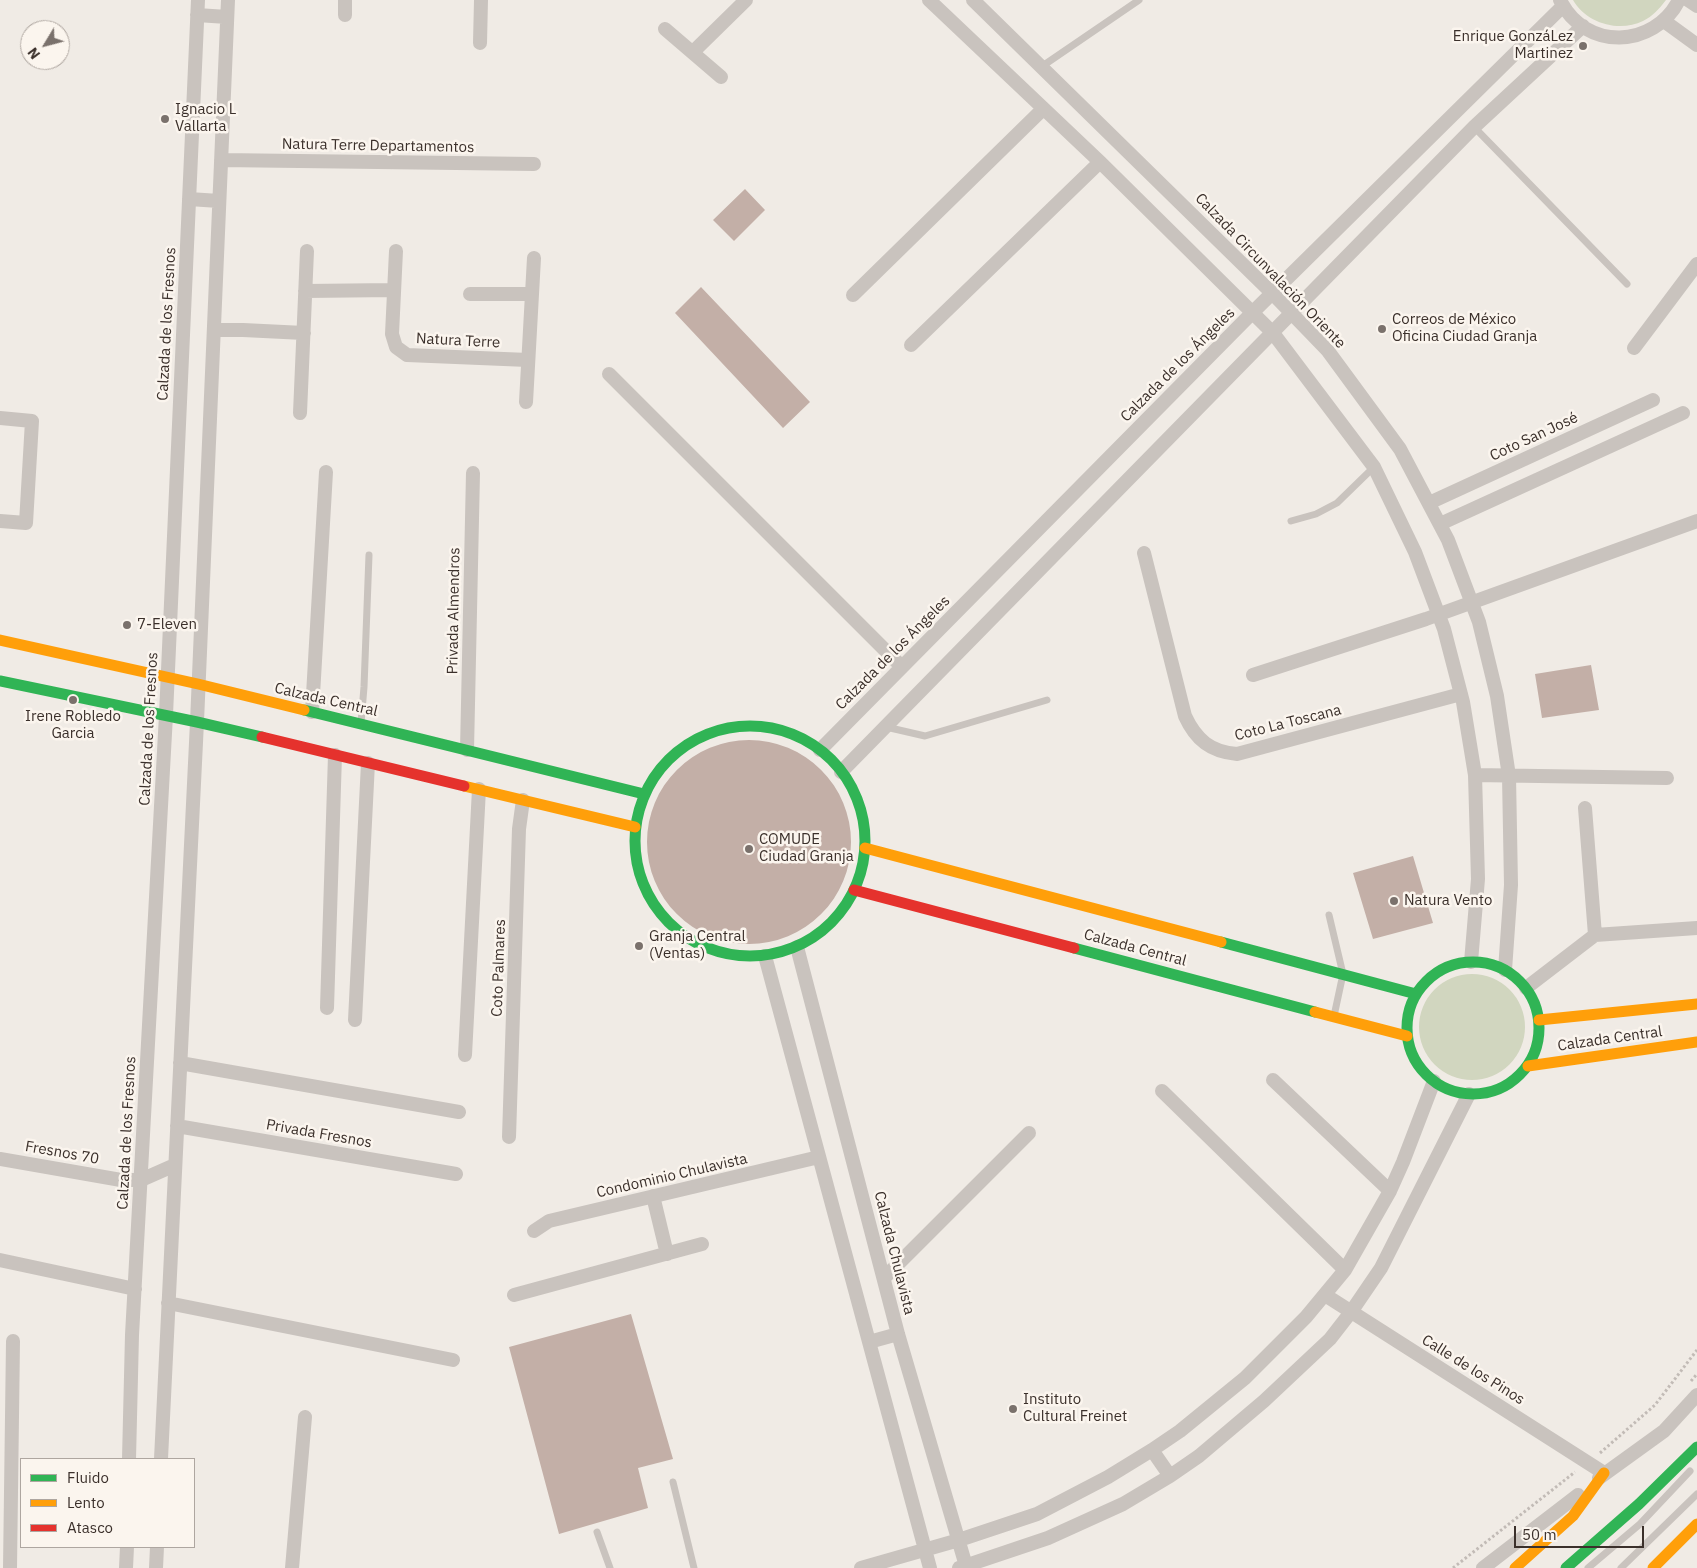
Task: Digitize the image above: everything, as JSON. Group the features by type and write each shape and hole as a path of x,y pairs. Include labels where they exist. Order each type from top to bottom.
{"main road":[{"name":"Calzada Central","path":"0,640 198,684 644,794"},
{"path":"0,681 197,722 635,827"},
{"path":"736,727 766,727 794,735 820,750 841,772 852,789 860,808 865,848 862,869 854,890 844,908 831,923 815,936 797,947 765,956 742,956 719,952 705,947 678,931 661,914 648,895 639,873 635,850 635,827 638,810 644,794 660,769 681,748 707,734 717,731 736,727"},
{"name":"Calzada Central","path":"865,848 1416,994"},
{"name":"Calzada Central","path":"854,890 1407,1036"},
{"path":"1471,962 1489,963 1505,970 1517,978 1535,1003 1539,1020 1539,1036 1535,1052 1528,1066 1512,1082 1492,1092 1469,1094 1451,1090 1434,1081 1421,1069 1412,1053 1407,1036 1408,1014 1416,994 1430,977 1450,966 1471,962"},
{"name":"Calzada Central","path":"1539,1020 1697,1004"},
{"name":"Calzada Central","path":"1528,1066 1697,1042"},
{"path":"1566,1568 1640,1504 1697,1447"},
{"path":"1515,1568 1573,1516 1604,1473"},
{"path":"1654,1568 1697,1524"},
{"path":"1654,1568 1689,1549"}],"street":[{"name":"Calzada de los Fresnos","path":"129,1458 134,1289 168,677 198,0"},
{"path":"161,1458 197,722 228,0"},
{"path":"345,0 345,15"},
{"path":"480,43 481,0"},
{"path":"693,52 746,0"},
{"name":"Calzada Circunvalación Oriente","path":"973,0 1292,313 1328,351 1400,449 1448,540 1479,622 1497,696 1509,776 1511,885 1505,970"},
{"path":"1561,3 1582,26 1610,37 1624,38 1639,35 1664,21 1679,0"},
{"path":"1688,0 1697,6"},
{"path":"936,2 1273,333 1374,467 1415,552 1439,614 1461,694 1475,775 1478,879 1471,962"},
{"name":"Calzada de los Ángeles","path":"820,750 1561,3"},
{"path":"197,15 227,17"},
{"path":"1664,21 1697,45"},
{"path":"841,772 1474,127 1582,26"},
{"path":"665,29 721,77"},
{"path":"853,295 1043,108"},
{"name":"Natura Terre Departamentos","path":"221,160 534,164"},
{"path":"911,345 1100,162"},
{"path":"189,199 219,201"},
{"path":"300,413 307,250"},
{"name":"Natura Terre","path":"396,251 392,334 396,347 406,355 528,360"},
{"path":"526,402 534,258"},
{"path":"1634,348 1697,264"},
{"path":"305,291 394,290"},
{"path":"470,294 532,294"},
{"path":"214,330 304,333"},
{"path":"608,374 902,667"},
{"name":"Coto San José","path":"1428,503 1653,400"},
{"path":"1440,524 1683,412"},
{"path":"0,418 32,421 26,523 0,521"},
{"path":"312,712 326,472"},
{"name":"Privada Almendros","path":"467,750 472,472"},
{"path":"1253,675 1472,603 1697,521"},
{"name":"Coto La Toscana","path":"1144,553 1185,716 1194,733 1213,749 1224,753 1238,754 1461,694"},
{"path":"327,1008 335,755"},
{"path":"356,1020 368,763"},
{"path":"1475,775 1667,778"},
{"path":"465,1054 479,789"},
{"name":"Coto Palmares","path":"509,1137 520,829 523,800"},
{"path":"1585,808 1595,935"},
{"path":"1526,988 1595,935 1697,928"},
{"name":"Calzada Chulavista","path":"797,947 898,1334 959,1540 963,1567"},
{"path":"765,956 930,1568"},
{"path":"180,1063 458,1112"},
{"path":"1273,1080 1390,1191"},
{"path":"861,1568 959,1540 1037,1514 1108,1478 1152,1450 1180,1431 1245,1378 1306,1317 1345,1270 1390,1191 1434,1081"},
{"path":"1162,1091 1345,1270"},
{"path":"963,1567 1048,1538 1124,1504 1170,1476 1199,1456 1264,1401 1330,1340 1381,1268 1469,1094"},
{"name":"Privada Fresnos","path":"177,1126 456,1174"},
{"path":"884,1278 1029,1133"},
{"name":"Condominio Chulavista","path":"534,1231 550,1221 820,1157"},
{"name":"Fresnos 70","path":"0,1159 121,1180 141,1180 175,1165"},
{"path":"654,1196 667,1254"},
{"path":"514,1295 702,1244"},
{"path":"0,1260 134,1289"},
{"name":"Calle de los Pinos","path":"1325,1295 1604,1473"},
{"path":"168,1303 453,1360"},
{"path":"869,1342 898,1334"},
{"path":"10,1568 13,1341"},
{"path":"1483,1568 1604,1473 1664,1431 1697,1395"},
{"path":"292,1568 305,1417"},
{"path":"1152,1450 1170,1476"},
{"path":"126,1568 127,1548"},
{"path":"156,1568 157,1548"}],"lane":[{"path":"1041,67 1139,0"},
{"path":"1474,127 1627,284"},
{"path":"1291,521 1316,514 1337,503 1374,467"},
{"path":"360,723 364,687 368,555"},
{"path":"886,727 925,736 1047,700"},
{"path":"1330,915 1343,974 1334,1017"},
{"path":"1588,1568 1640,1524 1697,1464"},
{"path":"673,1482 694,1568"},
{"path":"1621,1568 1697,1494"},
{"path":"597,1532 610,1568"}],"green space":[{"path":"1573,0 1666,0 1656,12 1643,21 1624,26 1614,26 1604,24 1586,15"},
{"path":"1472,974 1492,978 1509,990 1521,1007 1525,1027 1521,1047 1509,1064 1492,1076 1472,1080 1452,1076 1435,1064 1423,1047 1419,1027 1423,1007 1435,990 1452,978"}],"building":[{"path":"745,189 765,210 734,241 713,220"},
{"path":"701,287 810,402 783,428 675,313"},
{"path":"1591,665 1599,710 1542,718 1535,674"},
{"name":"COMUDE Ciudad Granja","path":"739,740 759,740 788,747 814,763 828,777 844,803 851,832 851,852 844,881 828,907 814,921 788,937 779,940 759,944 739,944 710,937 684,921 670,907 654,881 651,872 647,852 647,832 654,803 670,777 684,763 710,747 719,744"},
{"name":"Natura Vento","path":"1413,856 1433,923 1373,939 1353,873"},
{"path":"631,1314 673,1459 638,1468 648,1508 559,1534 509,1347"}],"traffic: fast":[{"path":"0,681 262,737"},
{"path":"304,710 644,794"},
{"path":"750,726 772,728 794,735 823,752 839,768 851,787 860,808 865,841 863,863 856,885 839,914 823,930 804,942 783,951 750,956 728,954 706,947 677,930 661,914 649,895 640,874 635,841 637,819 644,797 661,768 677,752 696,740 717,731 750,726"},
{"path":"1221,942 1416,994"},
{"path":"1074,948 1315,1012"},
{"path":"1473,962 1486,963 1498,967 1520,981 1534,1003 1538,1015 1539,1028 1538,1041 1534,1053 1520,1075 1498,1089 1486,1093 1473,1094 1460,1093 1448,1089 1426,1075 1412,1053 1408,1041 1407,1028 1408,1015 1412,1003 1426,981 1448,967 1460,963 1473,962"},
{"path":"1566,1568 1639,1504 1697,1447"}],"traffic: slow":[{"path":"0,640 198,684 304,710"},
{"path":"464,786 635,827"},
{"path":"865,848 1221,942"},
{"path":"1539,1020 1697,1004"},
{"path":"1315,1012 1407,1036"},
{"path":"1528,1066 1697,1042"},
{"path":"1515,1568 1573,1516 1604,1473"},
{"path":"1653,1568 1697,1524"}],"traffic: jam":[{"path":"262,737 464,786"},
{"path":"854,890 1074,948"}],"place":[{"name":"Enrique GonzáLez Martinez","path":"1583,46"},
{"name":"Ignacio L Vallarta","path":"165,119"},
{"name":"Correos de México Oficina Ciudad Granja","path":"1382,329"},
{"name":"7-Eleven","path":"127,625"},
{"name":"Irene Robledo Garcia","path":"73,700"},
{"name":"COMUDE Ciudad Granja","path":"749,849"},
{"name":"Natura Vento","path":"1394,901"},
{"name":"Granja Central (Ventas)","path":"639,946"},
{"name":"Instituto Cultural Freinet","path":"1013,1409"}]}
